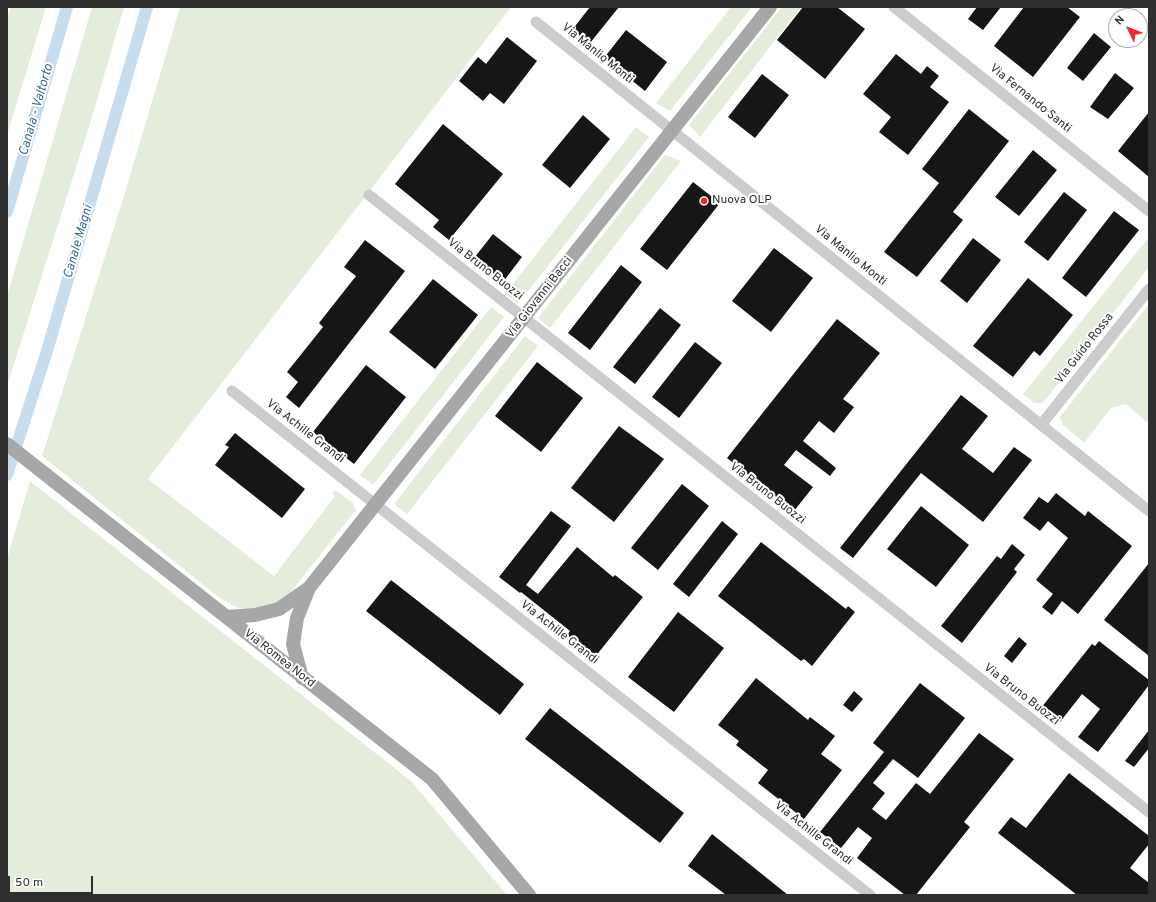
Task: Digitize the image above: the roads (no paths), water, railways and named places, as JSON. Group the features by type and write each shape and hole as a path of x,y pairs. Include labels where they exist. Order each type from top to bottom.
{"main road":[{"name":"Via Giovanni Bacci","path":"226,617 255,615 279,609 309,588 770,7"},
{"name":"Via Romea Nord","path":"7,444 432,779 529,895"},
{"name":"Via Giovanni Bacci","path":"302,678 293,644 297,618 309,588"}],"street":[{"name":"Via Fernando Santi","path":"894,7 1149,211"},
{"name":"Via Manlio Monti","path":"536,22 1149,511"},
{"name":"Via Bruno Buozzi","path":"370,195 1149,812"},
{"name":"Via Guido Rossa","path":"1041,425 1149,289"},
{"name":"Via Achille Grandi","path":"232,391 870,895"}],"waterway":[{"name":"Canala - Valtorto","path":"7,212 67,7"},
{"name":"Canale Magni","path":"7,475 47,351 147,7"}],"place":[{"name":"Nuova OLP","path":"704,201"}]}
